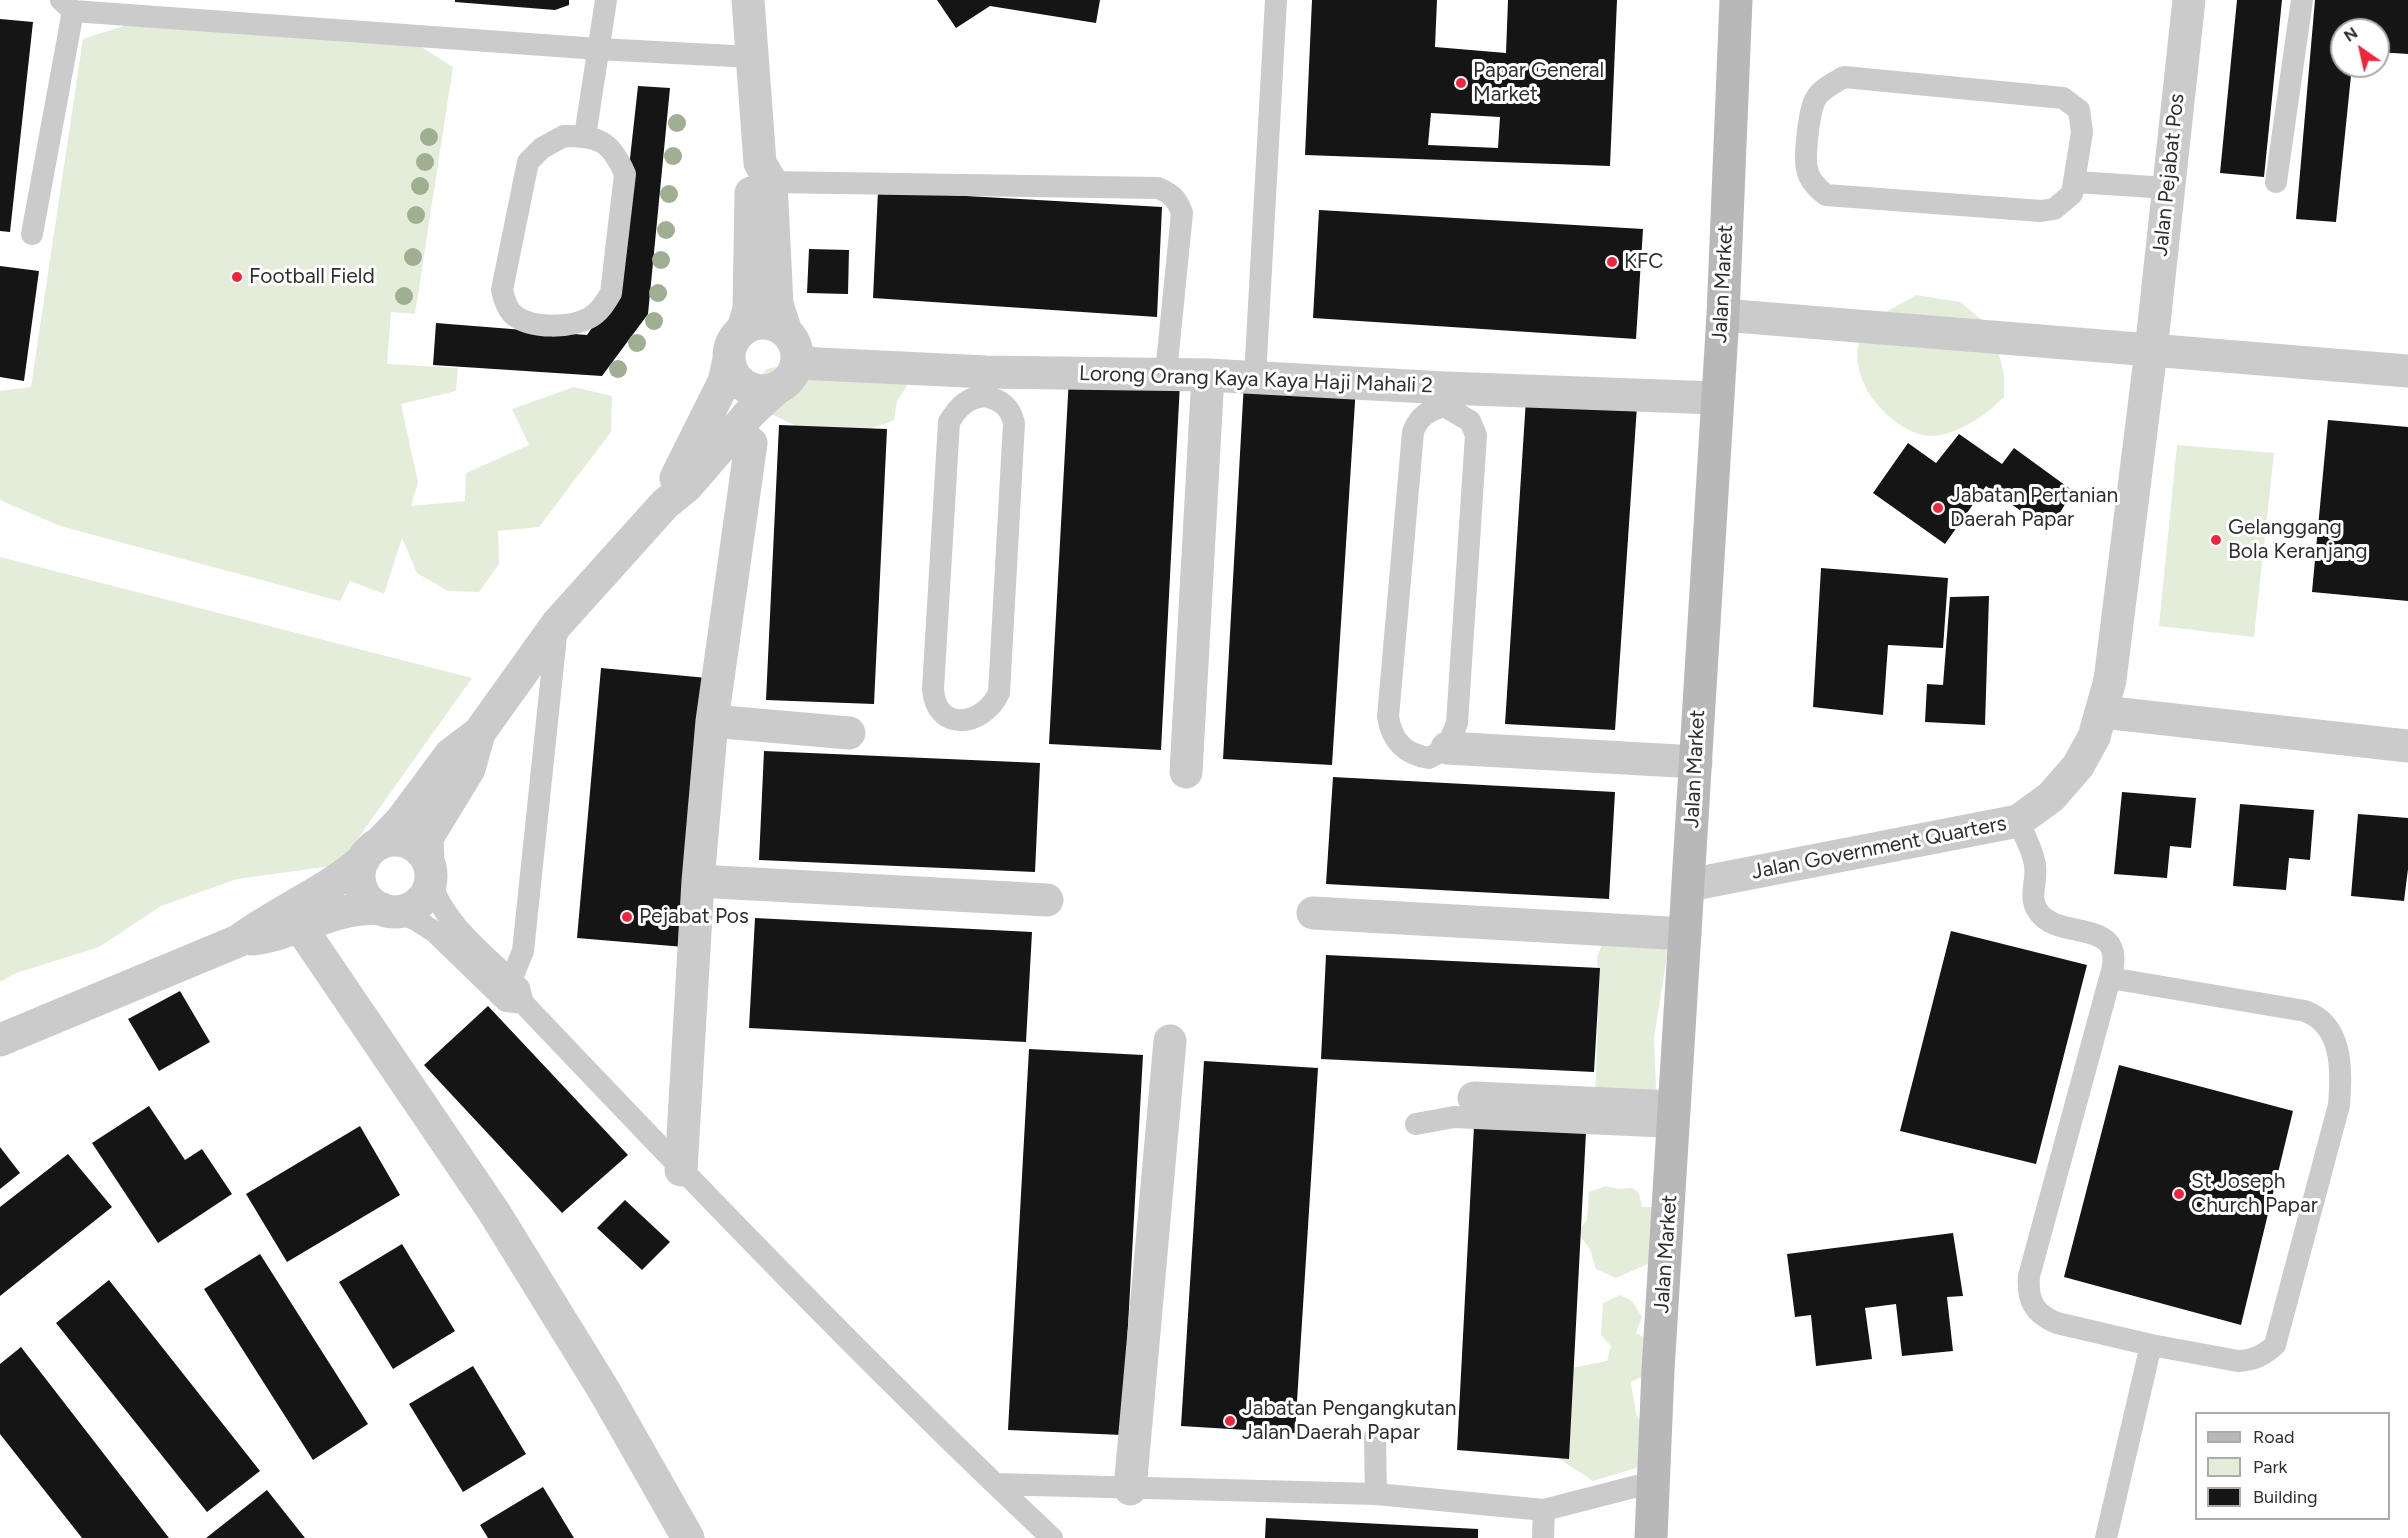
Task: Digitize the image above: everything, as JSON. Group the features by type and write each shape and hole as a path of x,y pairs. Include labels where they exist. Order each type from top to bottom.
{"main road":[{"name":"Jalan Market","path":"1651,1538 1716,399 1723,315 1736,0"}],"street":[{"path":"0,1040 238,941 268,919 336,881 372,851 401,821 450,755 479,733 557,624 665,504 687,486 750,413 793,374 797,363 797,352 786,332 777,304 748,0"},
{"name":"Jalan Pejabat Pos","path":"2103,712 2110,680 2151,351 2185,4"},
{"path":"743,329 749,309 752,184 766,172"},
{"path":"1723,315 2408,371"},
{"path":"665,504 724,382 735,338 743,329 753,324 765,323 786,332"},
{"path":"729,358 731,369 744,386 765,391 776,389"},
{"name":"Lorong Orang Kaya Kaya Haji Mahali 2","path":"797,363 985,384 1166,373 1255,377 1445,397 1716,399"},
{"path":"1186,772 1208,375"},
{"path":"681,1170 698,881 712,721 751,443"},
{"path":"2103,712 2408,746"},
{"name":"Jalan Government Quarters","path":"1689,885 2018,821 2051,797 2078,766 2094,737 2103,712"},
{"path":"712,721 849,733"},
{"path":"238,941 275,936 349,909 408,910 418,904 426,894 430,872 427,838 469,769 479,733"},
{"path":"1447,748 1696,762"},
{"path":"389,910 364,894 359,870 372,851 403,840 422,851 430,872"},
{"path":"698,881 1047,900"},
{"path":"1313,913 1685,934"},
{"path":"301,928 494,1212 605,1392 688,1538"},
{"path":"1130,1489 1170,1041"},
{"path":"1474,1098 1674,1117"}],"lane":[{"path":"585,136 606,0"},
{"path":"1255,377 1276,0"},
{"path":"2276,182 2302,0"},
{"path":"32,234 68,6 598,49 752,57"},
{"path":"1844,77 2062,98 2079,110 2082,132 2076,182 2072,194 2064,203 2054,209 2042,210 1826,195 1816,187 1807,170 1810,116 1815,98 1844,77"},
{"path":"564,136 585,136 606,143 617,156 625,174 610,293 603,307 589,318 567,326 530,322 514,315 505,303 502,290 528,162 542,148 564,136"},
{"path":"766,172 1147,188 1173,195 1182,213 1166,373"},
{"path":"2076,182 2167,188"},
{"path":"985,384 1011,411 1014,423 999,693 993,704 980,717 959,720 939,710 933,688 950,422 962,404 972,398 985,384"},
{"path":"1445,397 1470,421 1476,435 1457,723 1447,748 1429,758 1408,752 1391,734 1389,717 1413,432 1418,420 1445,397"},
{"path":"511,980 523,951 557,624"},
{"path":"2018,821 2035,864 2032,898 2036,910 2045,919 2058,925 2100,935 2109,945 2113,958 2110,978 2029,1276 2028,1291 2032,1306 2043,1317 2057,1323 2151,1345 2238,1360 2252,1360 2265,1354 2275,1345 2339,1105 2341,1083 2334,1035 2328,1024 2318,1016 2110,978"},
{"path":"430,872 436,900 449,919 519,988 523,1003 795,1288 1052,1538"},
{"path":"389,910 416,920 435,933 506,1001 523,1003"},
{"path":"1416,1125 1454,1117 1674,1117"},
{"path":"2106,1538 2151,1345"},
{"path":"1375,1437 1377,1494"},
{"path":"995,1484 1377,1494 1544,1510 1653,1482"},
{"path":"1543,1538 1544,1510"}],"green space":[{"path":"136,22 421,47 453,67 415,314 391,312 387,364 458,368 456,391 401,404 418,482 411,506 465,501 466,473 529,445 512,409 574,387 612,396 611,432 539,527 498,531 499,564 479,592 448,591 417,573 402,538 384,594 350,581 340,601 60,526 0,500 0,391 31,387 83,39"},
{"path":"1916,295 1960,302 1993,329 2004,375 2004,397 1988,411 1967,425 1934,436 1907,429 1879,406 1868,391 1860,374 1857,358 1860,341 1868,325"},
{"path":"812,346 905,365 907,386 897,401 894,420 859,431 821,431 797,426 758,408 752,395 755,382 767,369 797,363"},
{"name":"Gelanggang Bola Keranjang","path":"2177,445 2274,453 2254,637 2159,626"},
{"path":"0,557 472,678 339,865 237,879 161,906 99,947 16,973 0,982"},
{"path":"1662,936 1668,950 1654,1038 1656,1087 1652,1119 1595,1102 1599,982 1597,957 1603,942"},
{"path":"1606,1186 1617,1189 1632,1188 1639,1193 1642,1207 1654,1207 1650,1263 1616,1278 1596,1269 1590,1249 1577,1232 1587,1220 1589,1192"},
{"path":"1620,1295 1632,1301 1642,1317 1636,1333 1647,1339 1642,1377 1631,1382 1636,1414 1644,1427 1639,1467 1593,1481 1558,1458 1566,1369 1607,1361 1611,1346 1601,1335 1603,1303"}],"building":[{"path":"455,0 569,0 569,5 555,10 455,2"},
{"path":"937,0 1100,0 1096,23 990,6 956,28"},
{"name":"Papar General Market","path":"1312,0 1437,0 1435,47 1506,53 1508,0 1617,0 1610,166 1305,155","holes":["1431,113 1500,117 1498,148 1428,145"]},
{"path":"2237,0 2282,0 2264,177 2220,173"},
{"path":"2315,0 2408,0 2408,54 2390,53 2390,18 2330,18 2330,78 2351,78 2336,222 2296,219"},
{"path":"0,19 33,22 10,232 0,231"},
{"path":"638,86 670,88 648,314 602,376 433,365 436,323 587,335 615,294"},
{"path":"878,191 1162,207 1157,317 873,298"},
{"path":"1319,210 1643,229 1636,339 1313,318"},
{"path":"809,249 849,250 848,294 807,293"},
{"path":"0,266 39,271 24,381 0,377"},
{"path":"1069,377 1180,383 1161,750 1049,744"},
{"path":"1244,382 1356,386 1332,765 1223,759"},
{"path":"1526,399 1637,406 1615,730 1505,724"},
{"path":"2328,420 2408,427 2408,601 2312,592"},
{"path":"779,425 887,429 874,704 766,700"},
{"path":"1959,434 2002,464 2014,448 2073,491 2049,531 1986,486 1945,544 1873,493 1908,443 1936,463"},
{"path":"1821,568 1948,578 1943,648 1888,645 1883,715 1813,707"},
{"path":"1989,596 1985,725 1925,722 1927,684 1943,685 1950,597"},
{"path":"601,668 707,678 684,947 577,938"},
{"path":"764,751 1040,763 1035,872 759,860"},
{"path":"1333,777 1615,792 1609,899 1326,884"},
{"path":"2122,792 2196,798 2191,848 2170,846 2167,878 2114,874"},
{"path":"2240,804 2314,810 2310,860 2289,858 2286,890 2233,886"},
{"path":"2358,814 2408,818 2408,869 2404,901 2351,896"},
{"path":"755,918 1032,932 1026,1042 749,1028"},
{"path":"1951,931 2087,965 2036,1164 1900,1131"},
{"path":"1326,955 1600,968 1594,1072 1321,1059"},
{"path":"180,991 210,1042 159,1071 128,1019"},
{"path":"488,1006 628,1155 562,1213 424,1065"},
{"path":"1029,1049 1143,1055 1122,1435 1008,1430"},
{"path":"1204,1061 1318,1068 1295,1433 1181,1426"},
{"name":"St Joseph Church Papar","path":"2119,1065 2293,1111 2241,1325 2064,1277"},
{"path":"149,1106 185,1160 202,1149 232,1194 158,1243 92,1143"},
{"path":"360,1126 400,1195 287,1262 246,1194"},
{"path":"1474,1126 1586,1132 1569,1459 1457,1450"},
{"path":"0,1147 20,1173 0,1189"},
{"path":"68,1154 112,1207 0,1296 0,1207"},
{"path":"625,1200 670,1242 642,1270 597,1228"},
{"path":"1953,1233 1963,1296 1947,1297 1953,1351 1902,1356 1896,1304 1865,1308 1872,1359 1816,1366 1811,1315 1795,1317 1787,1254"},
{"path":"402,1244 455,1331 393,1369 339,1282"},
{"path":"260,1254 368,1424 313,1460 204,1289"},
{"path":"109,1280 260,1471 207,1512 56,1323"},
{"path":"21,1347 169,1538 82,1538 0,1434 0,1364"},
{"path":"473,1366 526,1454 463,1492 409,1404"},
{"path":"543,1487 574,1538 488,1538 480,1525"},
{"path":"267,1490 305,1538 206,1538"},
{"path":"1266,1518 1478,1529 1478,1538 1265,1538"}],"place":[{"name":"Papar General Market","path":"1461,83"},
{"name":"KFC","path":"1612,262"},
{"name":"Football Field","path":"237,277"},
{"name":"Jabatan Pertanian Daerah Papar","path":"1938,508"},
{"name":"Gelanggang Bola Keranjang","path":"2216,540"},
{"name":"Pejabat Pos","path":"627,917"},
{"name":"St Joseph Church Papar","path":"2179,1194"},
{"name":"Jabatan Pengangkutan Jalan Daerah Papar","path":"1230,1421"}]}
